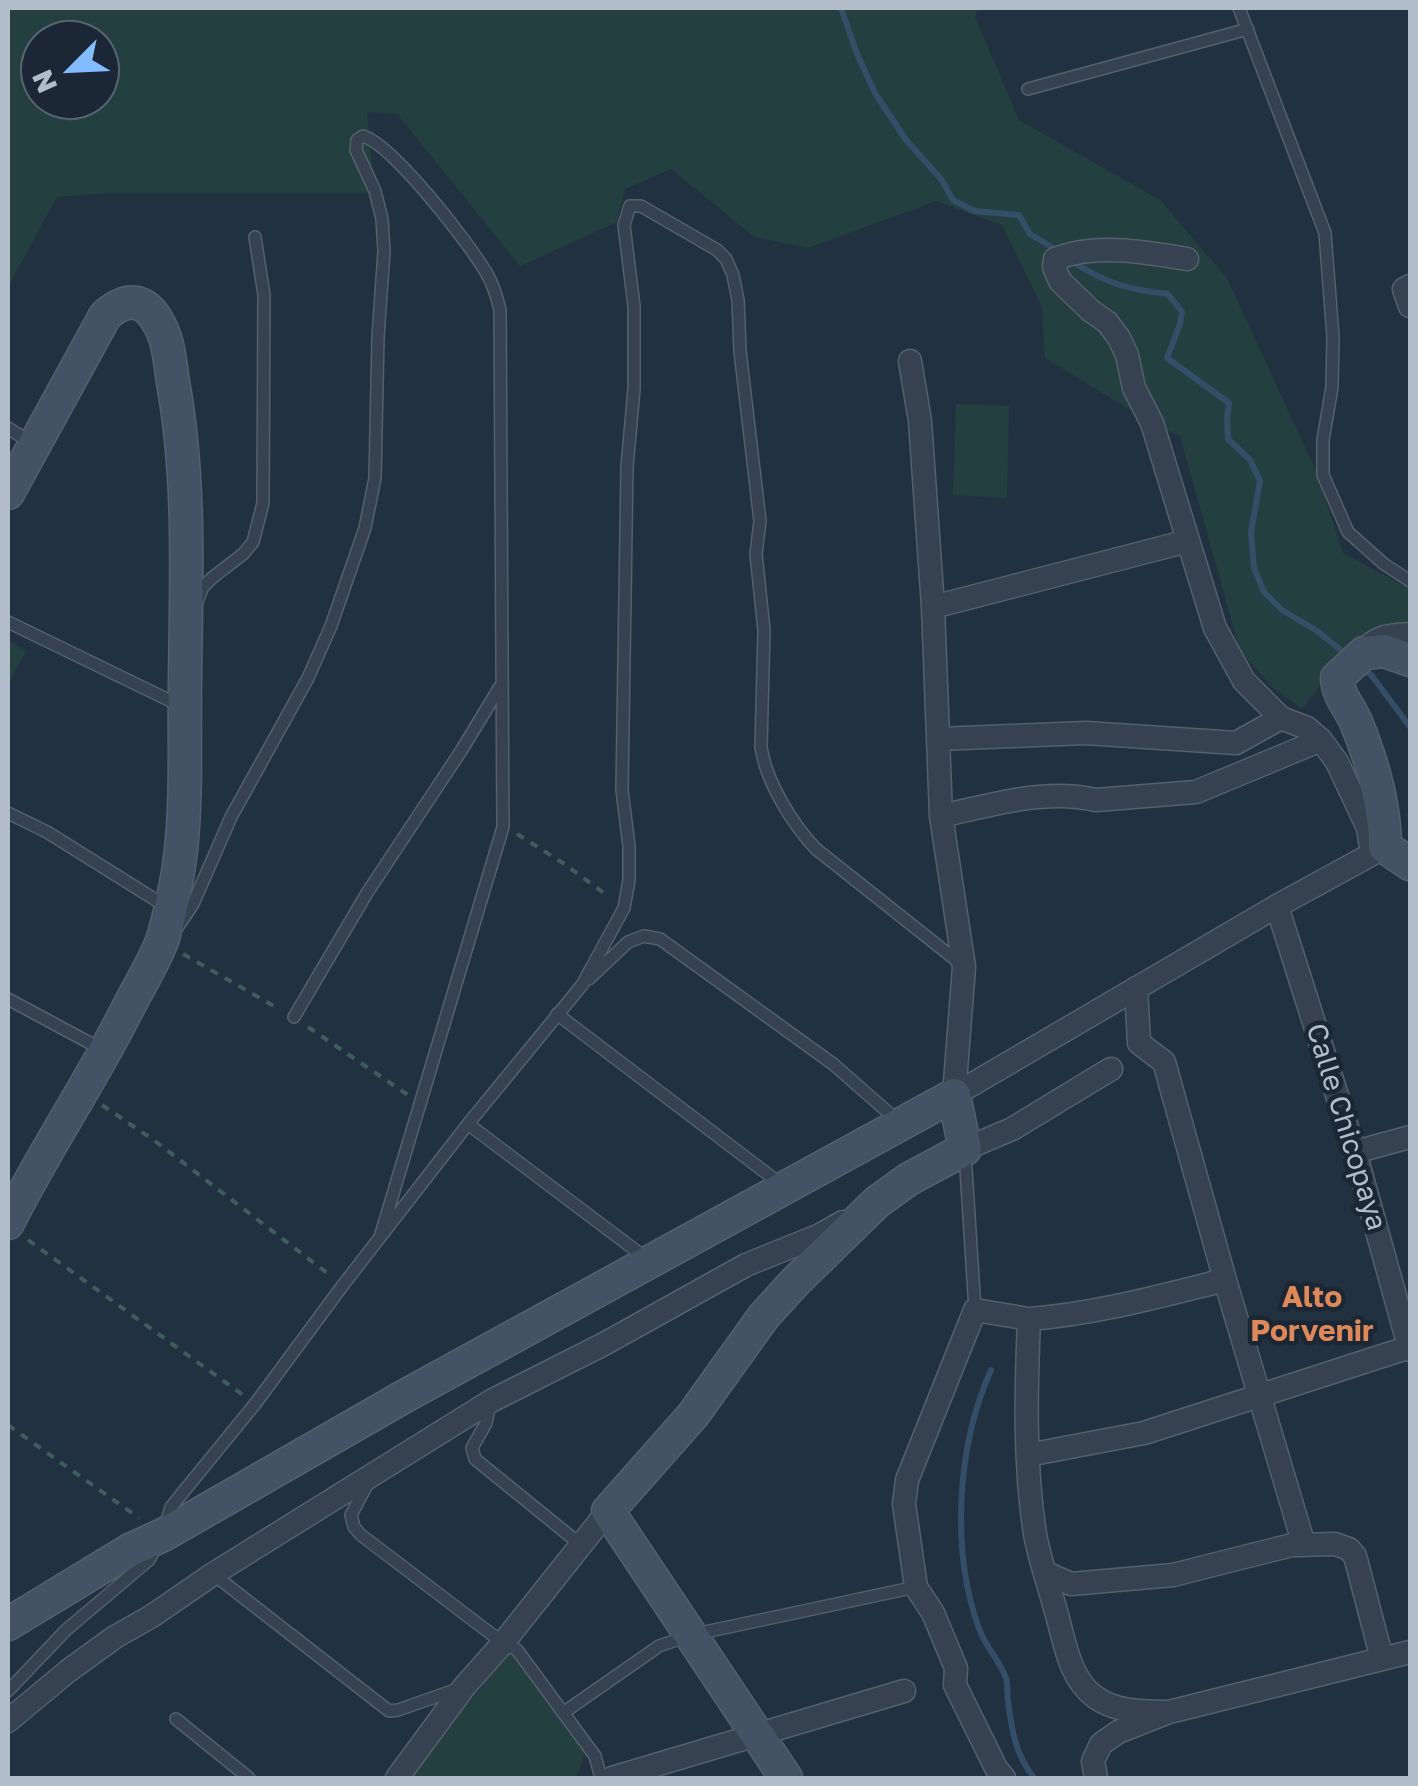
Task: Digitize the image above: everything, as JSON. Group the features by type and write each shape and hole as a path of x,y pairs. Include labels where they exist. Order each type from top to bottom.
{"street":[{"path":"1187,259 1136,252 1086,252 1055,259 1054,266 1060,280 1119,338 1134,388 1152,422 1215,628 1244,681 1281,718 1307,728 1321,740 1337,762 1368,828 1389,855"},
{"path":"8,493 21,436 106,316 127,302 150,309 166,340 179,414 188,510 186,788 181,852 162,942 106,1052 15,1210"},
{"path":"910,361 920,420 933,607 941,816 964,967 954,1095 965,1149"},
{"path":"933,607 1188,541"},
{"path":"1389,855 1376,779 1355,720 1338,690 1337,678 1372,641 1388,635 1410,634"},
{"path":"1364,652 1384,652 1410,660"},
{"path":"938,739 1086,733 1236,743 1281,718"},
{"path":"941,816 1036,796 1108,799 1196,792 1321,740"},
{"path":"8,1624 130,1550 163,1535 405,1396 954,1095 1277,906 1389,855"},
{"name":"Calle Chicopaya","path":"1277,906 1356,1152 1410,1348"},
{"path":"1136,988 1139,1043 1164,1062 1224,1280 1304,1545"},
{"path":"8,1721 114,1637 491,1401 746,1265 820,1236 909,1180 1012,1129 1111,1069"},
{"path":"1356,1152 1410,1137"},
{"path":"397,1778 464,1687 608,1511 693,1415 764,1316 877,1202"},
{"path":"1004,1778 955,1685 956,1668 932,1612 916,1587 904,1504 907,1480 975,1310 1030,1319 1073,1316 1224,1280"},
{"path":"1030,1319 1025,1414 1036,1535 1075,1674 1093,1696 1114,1707 1169,1712"},
{"path":"1028,1455 1144,1434 1410,1348"},
{"path":"608,1511 786,1778"},
{"path":"1046,1574 1071,1584 1173,1574 1292,1545 1336,1544 1355,1556 1382,1658"},
{"path":"1094,1770 1101,1744 1118,1732 1169,1712 1410,1652"},
{"path":"612,1778 904,1690"}],"lane":[{"path":"1240,8 1324,232 1333,337 1323,475 1348,532 1410,581"},
{"path":"1028,89 1248,29"},
{"path":"162,942 193,904 231,817 308,678 331,626 364,528 375,478 384,251 376,191 356,150 356,140 363,136 374,139 468,243 496,290 500,310 503,828 379,1241"},
{"path":"582,985 624,908 629,880 622,790 626,486 634,372 634,306 624,225 630,206 641,206 717,250 734,276 760,521 756,554 764,630 761,747 769,778 803,836 816,849 964,967"},
{"path":"186,634 203,587 252,542 263,504 264,295 255,237"},
{"path":"8,622 184,708"},
{"path":"294,1017 501,685"},
{"path":"8,813 47,832 170,909"},
{"path":"8,1690 66,1630 149,1560 163,1535 171,1507 256,1404 343,1285 556,1014 628,942 644,936 660,939 833,1064 902,1124"},
{"path":"8,999 106,1052"},
{"path":"556,1014 785,1188"},
{"path":"468,1124 650,1262"},
{"path":"965,1149 975,1310"},
{"path":"491,1401 486,1422 472,1448 475,1459 580,1545"},
{"path":"373,1473 351,1515 354,1527 517,1650 595,1756 600,1778"},
{"path":"213,1574 390,1711 464,1687"},
{"path":"563,1712 659,1646 690,1635 916,1587"},
{"path":"176,1719 249,1778"}],"path":[{"path":"503,828 540,848 624,908"},
{"path":"83,1092 155,1141 343,1285"},
{"path":"15,1210 256,1404"},
{"path":"8,1425 163,1535"}],"green space":[{"path":"8,8 979,8 975,17 1019,120 1160,200 1227,278 1317,473 1343,553 1410,589 1410,629 1358,638 1302,709 1273,688 1240,651 1180,436 1148,421 1045,358 1042,307 1002,225 936,201 808,248 754,237 671,169 625,189 617,222 520,266 397,114 367,112 374,193 110,193 57,197 8,287"},
{"path":"956,404 1009,406 1007,498 953,495"},
{"path":"8,640 26,651 8,685"},
{"path":"510,1652 584,1753 575,1778 407,1778"}],"waterway":[{"path":"841,8 875,93 953,200 974,211 1019,215 1030,234 1058,251"},
{"path":"1072,261 1118,284 1168,294 1182,312 1167,358 1229,403 1228,439 1250,460 1260,481 1251,532 1254,568 1264,592 1282,610 1346,654"},
{"path":"1364,669 1410,727"},
{"path":"991,1370 965,1465 961,1534 964,1568 980,1631 1006,1678 1015,1742 1034,1778"}],"district":[{"name":"Alto Porvenir","path":"1312,1314"}]}
